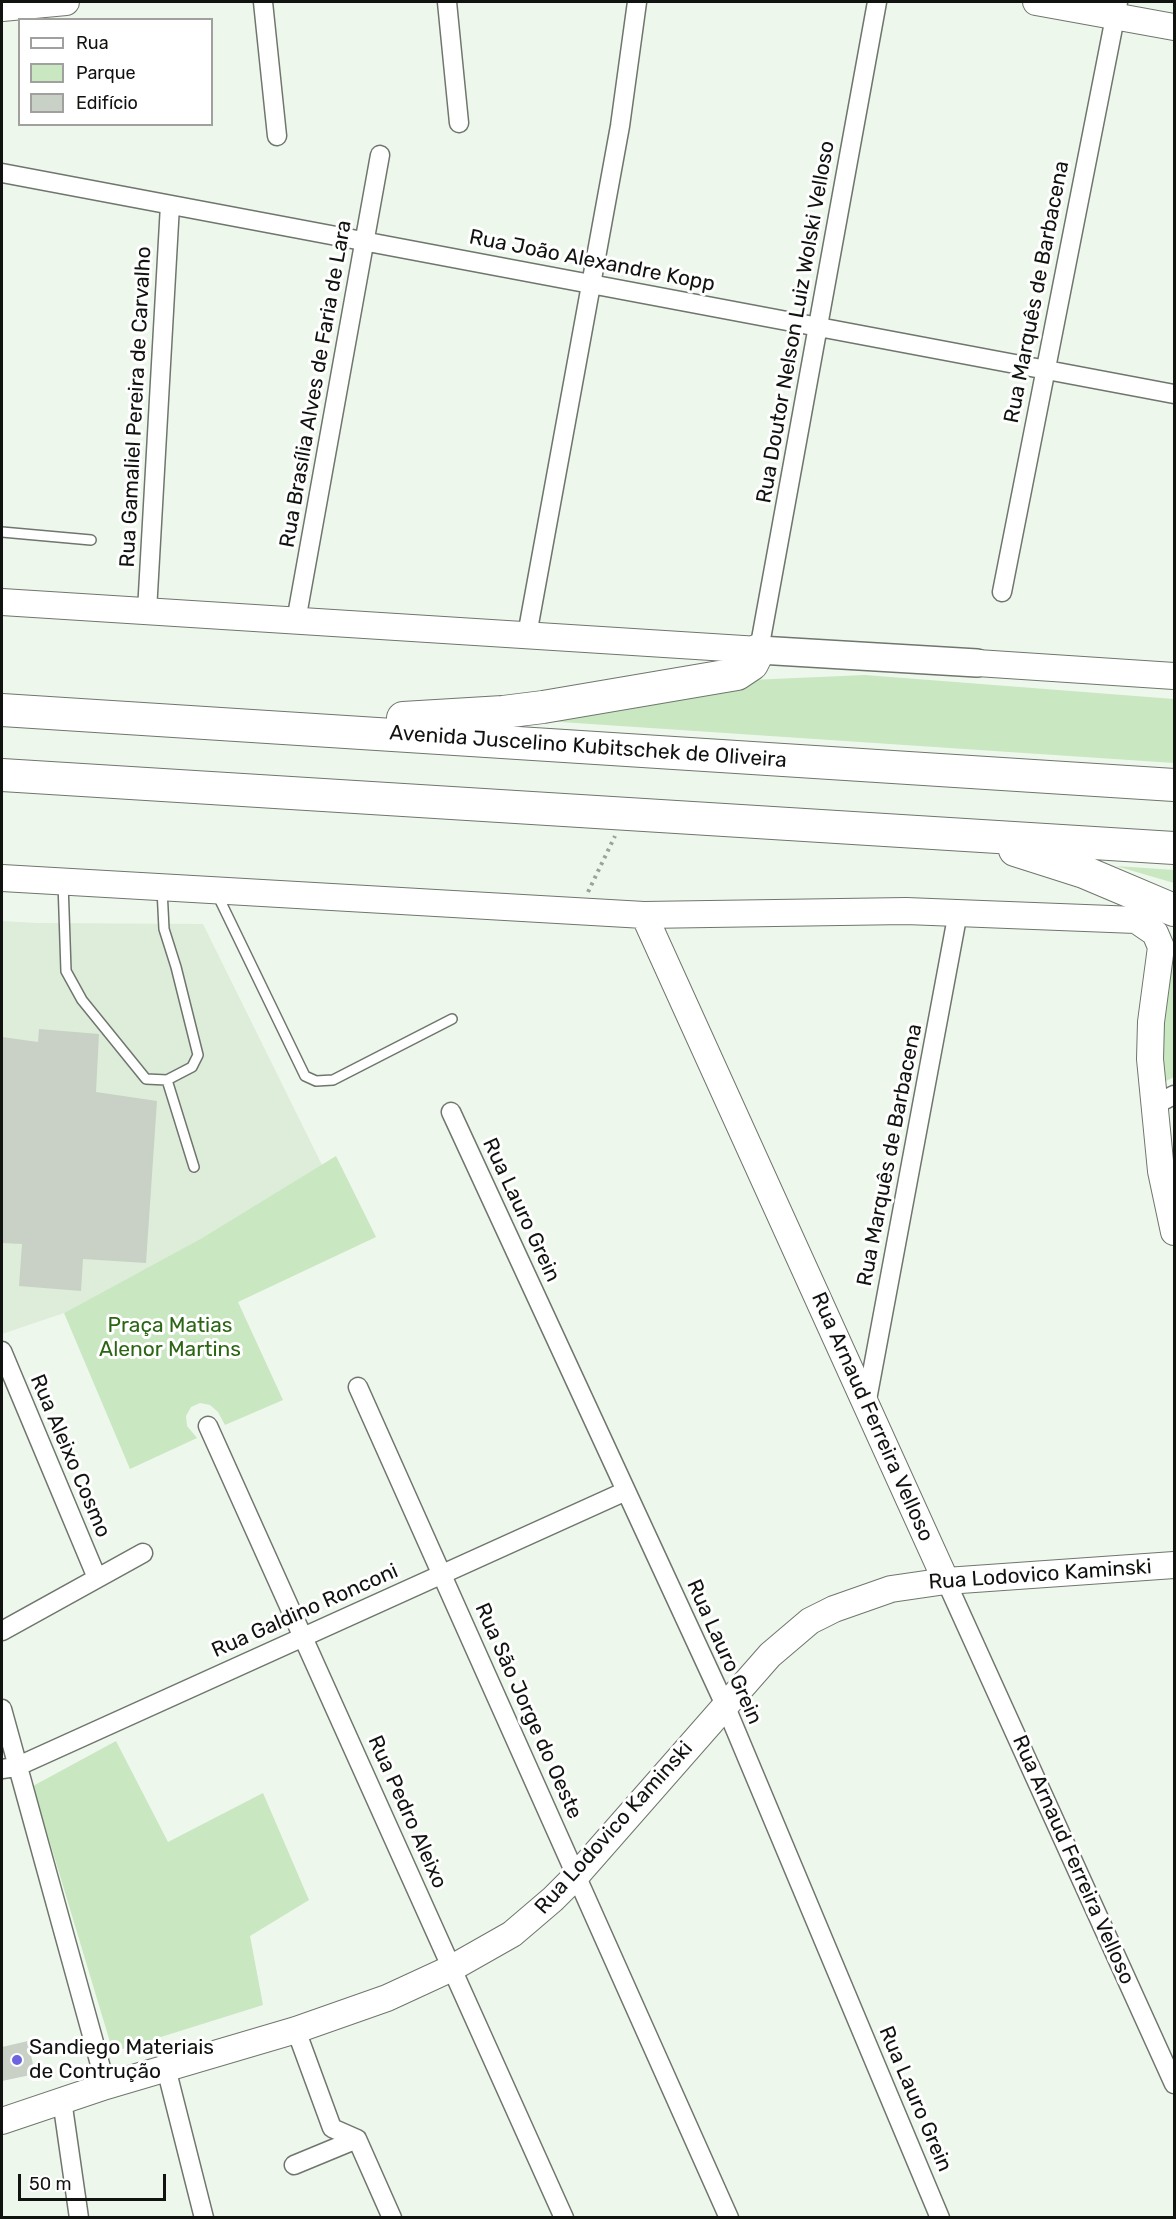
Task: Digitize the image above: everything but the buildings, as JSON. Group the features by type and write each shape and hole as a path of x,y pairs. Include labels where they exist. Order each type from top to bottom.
{"highway":[{"path":"231,724 458,716 543,708 737,674 752,664 759,650"},
{"name":"Avenida Juscelino Kubitschek de Oliveira","path":"2,710 1174,785"},
{"path":"2,775 1174,848"},
{"path":"959,834 1054,862 1174,910"}],"main road":[{"path":"759,650 977,663"}],"street":[{"path":"2,8 66,2"},
{"path":"264,2 277,136"},
{"path":"447,2 459,123"},
{"path":"527,635 626,90 638,2"},
{"name":"Rua Doutor Nelson Luiz Wolski Velloso","path":"759,650 877,2"},
{"path":"1036,2 1116,9 1174,27"},
{"name":"Rua Marquês de Barbacena","path":"1002,592 1116,9"},
{"name":"Rua Brasília Alves de Faria de Lara","path":"296,621 380,155"},
{"name":"Rua João Alexandre Kopp","path":"2,173 1174,394"},
{"name":"Rua Gamaliel Pereira de Carvalho","path":"147,611 170,205"},
{"path":"2,602 759,650"},
{"path":"977,663 1174,675"},
{"path":"2,878 644,915 860,911 958,912 1136,920 1155,933 1161,947 1150,1039 1164,1100 1161,1172 1174,1232"},
{"name":"Rua Marquês de Barbacena","path":"866,1405 958,912"},
{"name":"Rua Arnaud Ferreira Velloso","path":"644,915 1174,2084"},
{"name":"Rua Lauro Grein","path":"451,1112 725,1705 940,2217"},
{"name":"Rua Aleixo Cosmo","path":"2,1351 97,1578"},
{"name":"Rua São Jorge do Oeste","path":"358,1387 729,2217"},
{"name":"Rua Pedro Aleixo","path":"208,1426 564,2217"},
{"name":"Rua Galdino Ronconi","path":"9,1768 626,1491"},
{"path":"2,1631 143,1553"},
{"name":"Rua Lodovico Kaminski","path":"2,2121 106,2086 296,2030 387,1998 452,1968 512,1934 547,1905 576,1876 770,1655 810,1621 859,1599 891,1589 946,1581 1174,1565"},
{"path":"2,1709 9,1768 106,2086"},
{"path":"296,2030 332,2128 357,2139 392,2217"},
{"path":"166,2068 204,2217"},
{"path":"62,2100 78,2217"},
{"path":"294,2165 357,2139"}],"lane":[{"path":"2,532 91,540"},
{"path":"63,881 66,971 82,1000 146,1079 167,1080 192,1067 198,1054 164,929 162,887"},
{"path":"215,890 305,1076 316,1081 333,1080 452,1020"},
{"path":"167,1080 194,1167"}],"path":[{"path":"578,911 626,814"}],"shaded area":[{"path":"2,921 203,924 322,1165 202,1238 64,1313 2,1334"}],"green space":[{"path":"865,675 1174,699 1174,763 546,721 750,680"},
{"path":"1116,866 1174,870 1174,883"},
{"path":"1174,955 1174,1077 1162,1083 1162,1010"},
{"name":"Praça Matias Alenor Martins","path":"336,1156 376,1237 238,1302 283,1400 225,1425 218,1412 210,1405 200,1403 191,1407 186,1416 187,1426 197,1438 130,1469 64,1313 202,1238"},
{"path":"116,1741 168,1842 263,1793 309,1900 250,1936 263,2005 113,2052 33,1786"}],"place":[{"name":"Sandiego Materiais de Contrução","path":"17,2060"}]}
